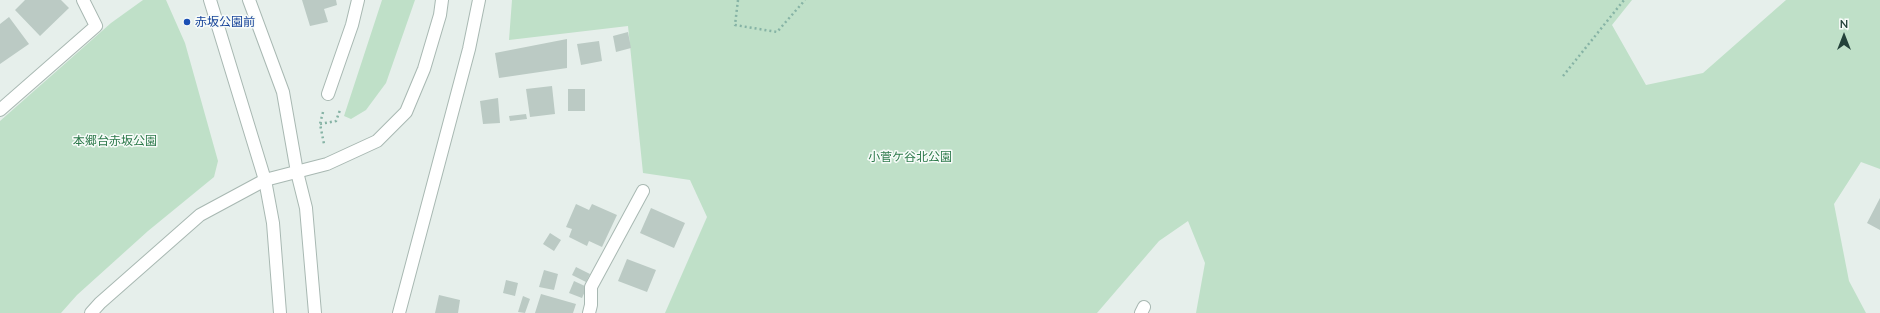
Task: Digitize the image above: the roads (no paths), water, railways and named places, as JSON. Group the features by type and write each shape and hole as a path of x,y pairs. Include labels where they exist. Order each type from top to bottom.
{"street":[{"path":"0,110 96,26 83,0"},
{"path":"210,0 265,180 273,223 280,313"},
{"path":"249,0 283,92 297,172 306,208 315,313"},
{"path":"328,94 352,25 358,0"},
{"path":"91,313 100,303 200,215 265,180 327,164 377,141 406,112 424,69 440,15 442,0"},
{"path":"399,313 469,49 480,0"},
{"path":"589,313 591,305 591,287 643,191"}],"place":[{"name":"赤坂公園前","path":"187,22"}],"park label":[{"name":"本郷台赤坂公園","path":"115,141"},
{"name":"小菅ケ谷北公園","path":"910,157"}]}
